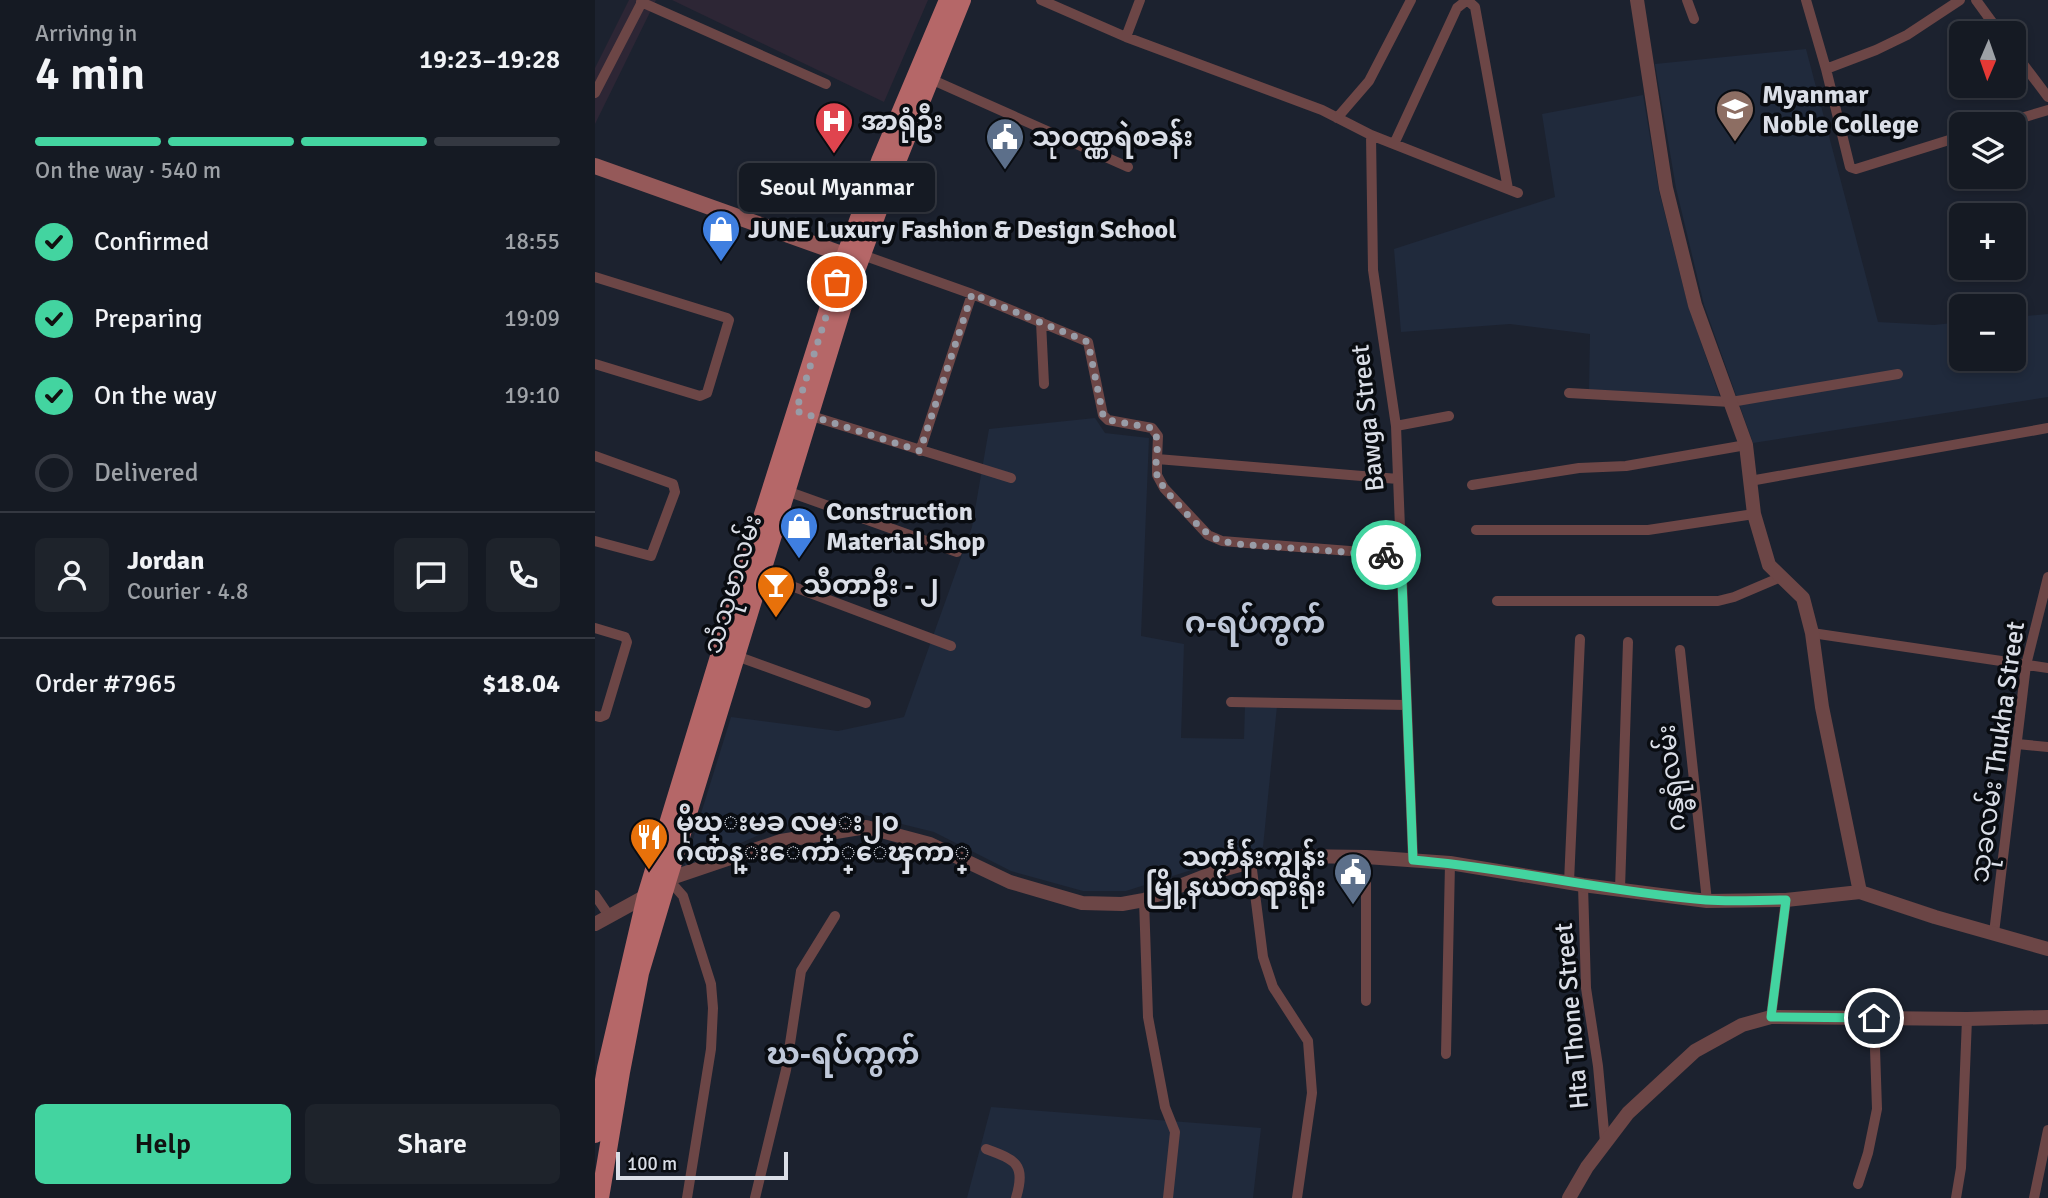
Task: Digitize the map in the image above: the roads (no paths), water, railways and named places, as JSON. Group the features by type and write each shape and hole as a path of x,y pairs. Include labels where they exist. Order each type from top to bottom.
{"main road":[{"name":"သံသုမာလမ်း","path":"924,76 948,0"},
{"name":"သံသုမာလမ်း","path":"600,1198 641,973 754,571 880,162 962,0"},
{"path":"595,166 853,255"},
{"name":"သံသုမာလမ်း","path":"595,1134 606,1068 646,896 729,654"}],"street":[{"path":"1041,0 1126,37 1322,110 1371,135 1513,191 1475,7 1467,0 1457,8 1394,144"},
{"path":"1126,37 1140,0"},
{"path":"1337,118 1369,81 1411,0"},
{"path":"1637,0 1665,188 1695,305 1746,445 1754,513 1769,565 1803,598 1812,633 1822,707 1860,892"},
{"path":"1687,0 1695,19"},
{"path":"1806,0 1850,167 1856,169 1949,140"},
{"path":"1826,69 1907,35 1960,0"},
{"path":"1976,0 1991,21"},
{"path":"595,93 642,1 826,84"},
{"path":"2027,69 2048,97"},
{"path":"924,76 1128,167"},
{"path":"2026,117 2048,110"},
{"name":"Bawga Street","path":"1371,135 1373,270 1396,426 1413,860"},
{"path":"853,255 972,294 1088,342 1103,415 1108,420 1152,428 1158,436 1157,475 1164,488 1208,535 1222,541 1401,555"},
{"path":"595,277 727,318 728,326 707,393 703,396 595,364"},
{"path":"920,451 972,294"},
{"path":"1041,323 1044,384"},
{"path":"1569,393 1731,401 1898,374"},
{"path":"803,413 1011,478"},
{"path":"1396,426 1449,416"},
{"path":"1750,481 2048,428"},
{"path":"1472,485 1579,468 1626,466 1746,445"},
{"path":"595,456 675,487 651,556 595,541"},
{"path":"1157,458 1398,479"},
{"path":"780,489 957,552"},
{"path":"1476,530 1648,530 1754,513"},
{"path":"754,571 951,646"},
{"path":"1497,601 1718,601 1781,577"},
{"name":"သုခလမ်း Thukha Street","path":"1994,933 2026,665 2048,577"},
{"path":"595,628 625,637 627,640 605,715 595,716"},
{"path":"1812,633 2048,668"},
{"name":"Hta Thone Street","path":"1580,639 1576,884 1605,1142"},
{"path":"1620,889 1628,642"},
{"name":"ဂန္ဓရုံလမ်း","path":"1680,650 1707,901"},
{"path":"729,654 866,703"},
{"path":"1231,702 1408,705"},
{"path":"2017,744 2048,747"},
{"path":"595,924 646,896 668,880 781,841 866,827 930,844 1010,882 1082,903 1122,904 1144,900 1218,871 1251,862 1296,856 1366,857 1450,863 1576,884 1707,901 1786,900 1860,892 1935,917 2048,949"},
{"path":"1366,857 1366,1001"},
{"path":"1251,862 1263,957 1273,986 1308,1041 1312,1093 1297,1198"},
{"path":"1446,1054 1450,863"},
{"path":"668,880 683,896 707,970 712,996 711,1049 687,1198"},
{"path":"595,895 610,917"},
{"path":"1144,900 1147,1017 1165,1107 1175,1132 1168,1198"},
{"path":"1771,1017 1786,900"},
{"path":"755,1198 786,1070 801,971 809,954 835,916"},
{"path":"1569,1198 1587,1167 1628,1113 1695,1051 1742,1025 1771,1017 2048,1017"},
{"path":"1857,1184 1868,1153 1877,1110 1874,1018"},
{"path":"1956,1198 1961,1168 1967,1019"},
{"path":"2034,1198 2048,1130"},
{"path":"986,1149 1009,1158 1019,1167 1021,1180 1016,1198"}],"place":[{"name":"Myanmar Noble College","path":"1735,143"},
{"name":"အာရုံဦး","path":"834,155"},
{"name":"သုဝဏ္ဏရဲစခန်း","path":"1005,171"},
{"name":"JUNE Luxury Fashion & Design School","path":"721,263"},
{"name":"Seoul Myanmar","path":"837,282"},
{"name":"Construction Material Shop","path":"799,560"},
{"name":"သီတာဦး - ၂","path":"776,619"},
{"name":"မိုဃ္းမခ လမ္း၂၀ ဂဏန္းေကာ္ေၾကာ္","path":"649,871"},
{"name":"သင်္ကန်းကျွန်း မြို့နယ်တရားရုံး","path":"1353,906"}],"district":[{"name":"ဂ-ရပ်ကွက်","path":"1255,623"},
{"name":"ဃ-ရပ်ကွက်","path":"843,1054"}]}
